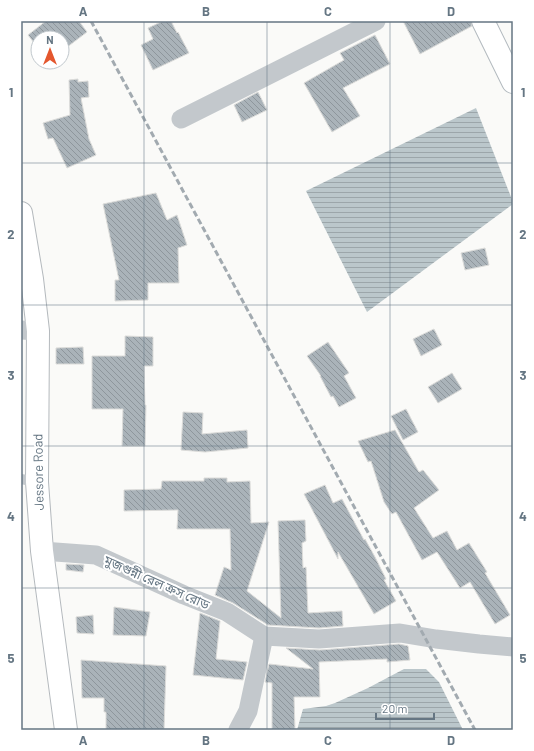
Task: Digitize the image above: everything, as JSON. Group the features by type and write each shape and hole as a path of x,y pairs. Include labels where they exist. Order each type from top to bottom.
{"main road":[{"path":"484,21 513,82"},
{"name":"Jessore Road","path":"21,213 32,279 30,331 29,480 42,551 66,730"}],"street":[{"path":"181,119 376,21"},
{"name":"মুজগুন্নী রেল ক্রস রোড","path":"42,551 96,555 144,578 227,612 264,636 319,639 400,633 443,640 513,646"},
{"path":"238,730 248,711 264,636"}],"shaded area":[{"path":"476,108 513,204 367,312 306,191"},
{"path":"404,669 426,669 439,682 463,730 297,730 303,709 326,706 335,703"}],"building":[{"path":"46,21 79,21 87,32 70,45 70,30 34,30"},
{"path":"163,21 171,21 189,53 153,70 141,45 153,39 148,28"},
{"path":"403,21 471,21 472,26 420,54"},
{"path":"375,35 390,64 343,88 360,116 332,132 304,83 344,60 340,53"},
{"path":"78,79 78,82 88,81 89,97 81,98 89,139 96,155 67,168 53,138 48,139 43,123 70,115 69,80"},
{"path":"258,92 267,110 242,122 234,105"},
{"path":"156,193 167,220 177,215 187,245 178,248 179,283 148,283 148,300 115,301 115,280 119,280 103,204"},
{"path":"485,248 489,265 465,270 461,253"},
{"path":"434,329 442,345 421,356 413,339"},
{"path":"125,336 153,337 153,366 144,366 146,405 145,446 122,446 123,409 92,409 92,356 125,356"},
{"path":"328,342 349,373 344,376 356,398 339,407 333,396 331,397 321,376 307,356"},
{"path":"83,347 84,364 56,364 56,348"},
{"path":"452,373 462,389 438,403 428,387"},
{"path":"406,409 418,432 403,440 391,416"},
{"path":"183,412 203,413 202,434 247,430 248,448 205,452 181,450"},
{"path":"395,430 419,472 423,470 439,490 414,508 433,538 447,531 457,550 469,543 487,572 485,573 510,615 495,624 470,582 460,588 437,552 422,560 396,512 392,514 384,502 371,461 368,462 358,441"},
{"path":"204,478 227,478 227,482 250,481 251,523 269,522 247,591 281,618 278,521 305,520 306,541 302,543 303,568 306,567 308,613 342,611 343,626 319,628 268,625 233,603 215,595 224,567 231,570 230,529 177,529 178,510 124,511 124,490 161,489 162,481 204,481"},
{"path":"325,485 333,503 342,499 375,557 386,579 384,580 396,601 374,614 338,552 338,559 304,494"},
{"path":"66,564 84,565 83,572 66,570"},
{"path":"114,607 150,612 146,636 113,635"},
{"path":"200,613 220,621 216,659 247,662 243,680 193,675"},
{"path":"93,615 94,634 77,633 76,617"},
{"path":"399,644 408,646 410,660 387,662 387,659 319,662 320,697 294,697 295,730 272,730 272,683 265,682 269,664 313,669 286,648 320,650"},
{"path":"81,660 166,666 164,730 106,730 104,698 82,698"}],"railway":[{"path":"91,21 475,730"}]}
